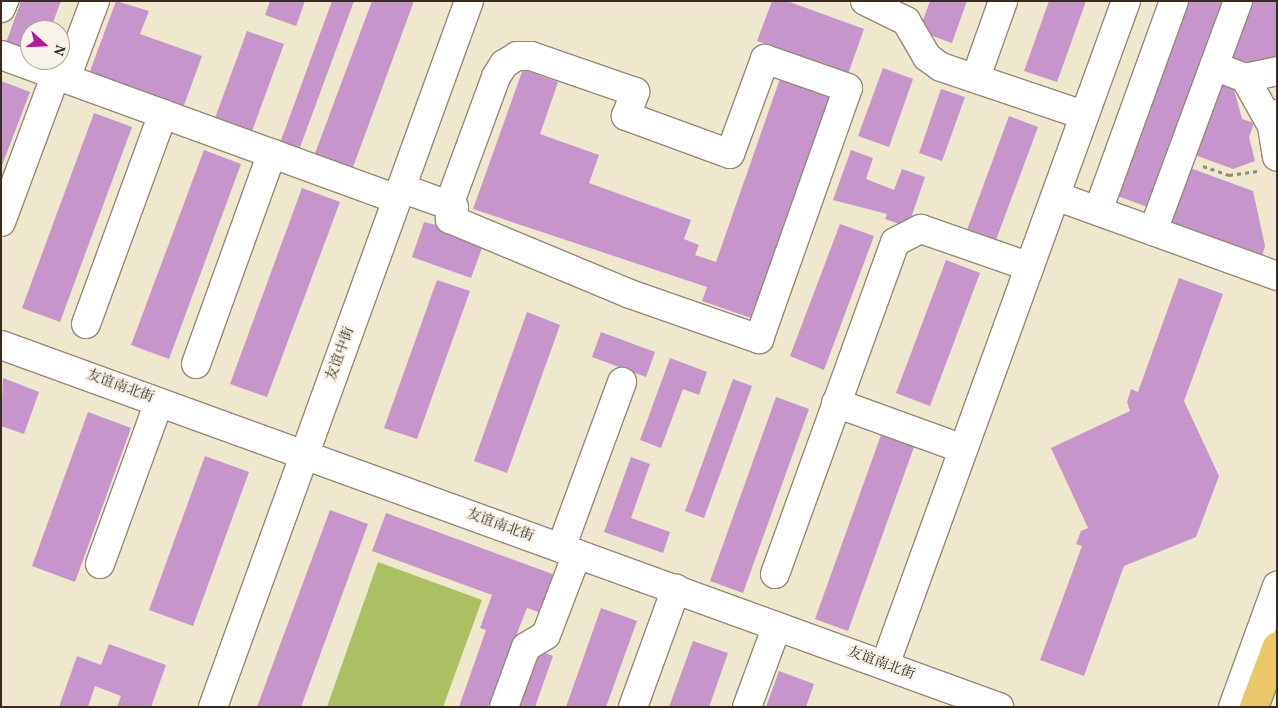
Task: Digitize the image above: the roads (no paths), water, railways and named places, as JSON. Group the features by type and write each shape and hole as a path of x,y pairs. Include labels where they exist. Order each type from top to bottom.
{"main road":[{"path":"1254,707 1277,646"}],"street":[{"path":"1,8 4,1"},
{"path":"1,222 61,76 95,1"},
{"name":"友谊中街","path":"213,707 469,1"},
{"path":"865,1 906,21 927,57 941,67 976,77 1084,115"},
{"path":"976,77 1003,1"},
{"path":"885,665 1126,1"},
{"path":"1098,211 1174,1"},
{"path":"1153,231 1238,1"},
{"path":"1,55 272,153 399,193 454,207 450,219 630,294 759,339 848,88 765,59 730,154 626,116 635,92 531,56 517,56 504,64 496,77 448,205"},
{"path":"1214,66 1245,78 1275,120 1272,163"},
{"path":"1245,78 1277,71"},
{"path":"86,324 163,114"},
{"path":"196,364 272,153"},
{"path":"1056,196 1277,276"},
{"path":"775,574 895,242 920,229 1030,267"},
{"name":"友谊南北街","path":"1,345 1000,707"},
{"path":"504,707 526,647 546,635 569,551 622,382"},
{"path":"100,564 159,402"},
{"path":"836,403 964,449"},
{"path":"1233,707 1277,586"},
{"path":"633,707 676,589"},
{"path":"746,707 776,626"}]}
